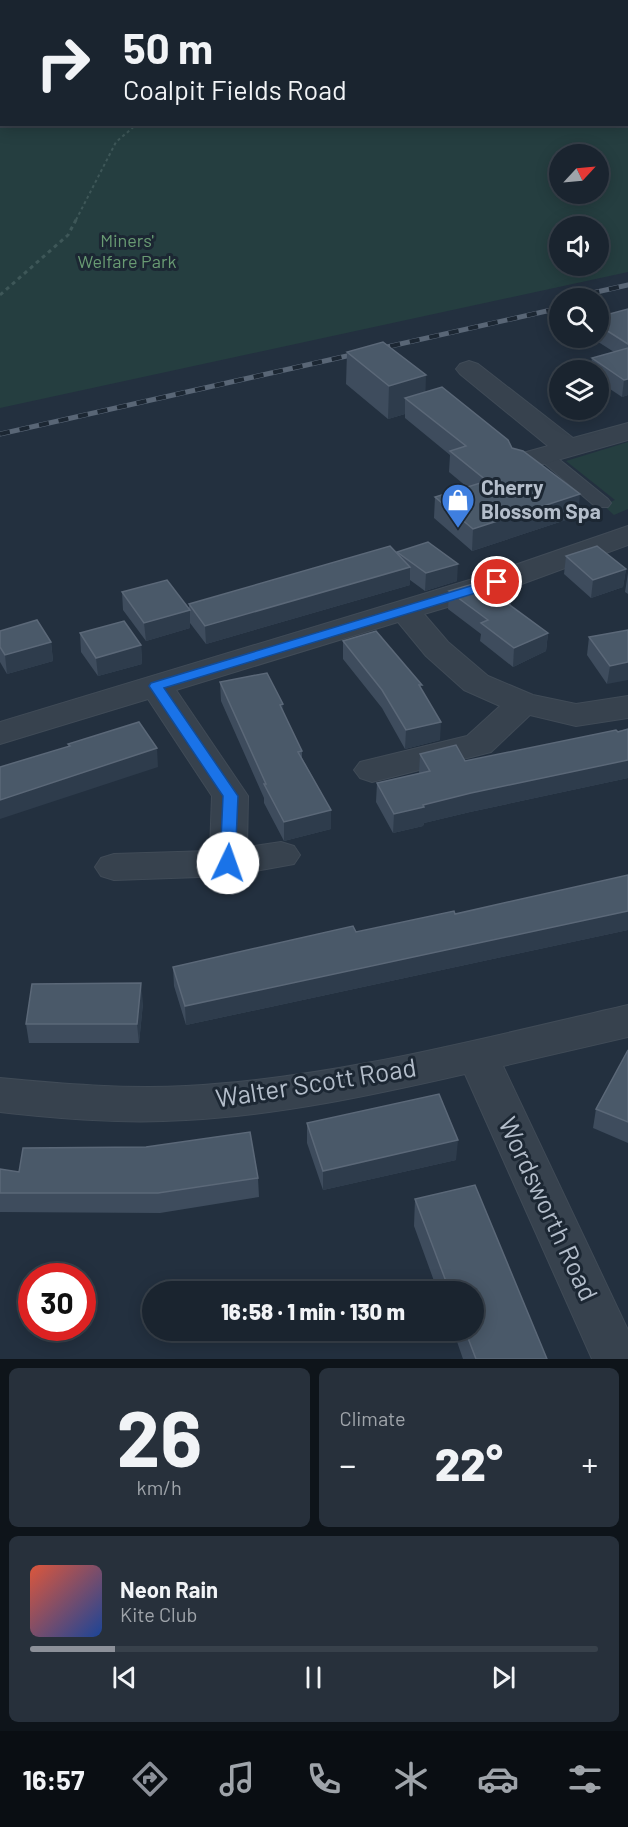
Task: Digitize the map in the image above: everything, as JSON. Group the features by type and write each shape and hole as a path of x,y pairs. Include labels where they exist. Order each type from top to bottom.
{"street":[{"path":"470,369 545,455 628,431"},
{"path":"0,733 497,582 628,535"},
{"path":"405,611 437,649 476,683 523,703 576,715 628,707"},
{"path":"156,686 230,796 228,863"},
{"path":"372,770 479,744 523,703"},
{"path":"114,867 228,863 281,855"},
{"name":"Walter Scott Road","path":"0,1095 81,1104 212,1101 379,1076 628,1021"},
{"name":"Wordsworth Road","path":"477,1055 610,1345 625,1359"}],"lane":[{"path":"545,455 602,503"}],"path":[{"path":"0,295 68,235 116,142 135,126"}],"green space":[{"name":"Miners' Welfare Park","path":"0,126 628,126 628,272 0,408"},
{"path":"628,442 628,509 614,515 603,505 615,500 566,461"}],"building":[{"path":"628,309 628,344 609,332 609,314"},
{"path":"383,342 426,375 389,386 347,352"},
{"path":"628,348 628,379 624,380 609,370 609,360 592,358"},
{"path":"442,387 508,440 512,448 523,451 580,494 473,529 435,497 487,481 450,451 466,446 405,398"},
{"path":"428,542 458,564 426,573 397,552"},
{"path":"390,546 410,567 205,626 189,604"},
{"path":"597,546 626,569 593,580 566,556"},
{"path":"167,580 190,610 144,623 122,592"},
{"path":"483,581 511,601 507,603 548,633 514,648 481,623 488,620 449,591"},
{"path":"37,620 51,642 5,655 0,647 0,631"},
{"path":"124,621 141,645 96,658 80,633"},
{"path":"628,630 628,662 610,666 589,637"},
{"path":"376,631 422,685 419,685 441,722 406,730 382,690 343,641"},
{"path":"267,673 283,704 280,705 302,751 298,752 331,810 284,822 264,784 266,784 220,682"},
{"path":"139,722 157,748 0,800 0,767"},
{"path":"628,729 628,760 471,793 394,814 377,783 430,771 420,754 456,745 465,761"},
{"path":"628,875 628,911 185,1006 173,967 353,926 356,932 454,911 455,914"},
{"path":"141,983 137,1024 26,1024 32,984"},
{"path":"628,1050 628,1122 596,1109"},
{"path":"439,1094 458,1140 323,1171 307,1123"},
{"path":"250,1132 258,1178 158,1193 0,1193 0,1169 19,1172 23,1148 146,1147"},
{"path":"475,1185 547,1359 476,1359 469,1341 484,1341 484,1281 446,1281 415,1199"}],"railway":[{"path":"609,289 628,285"},
{"path":"0,434 549,310"}],"place":[{"name":"Cherry Blossom Spa","path":"458,529"}],"route":[{"path":"228,863 230,796 156,686 497,582"}]}
